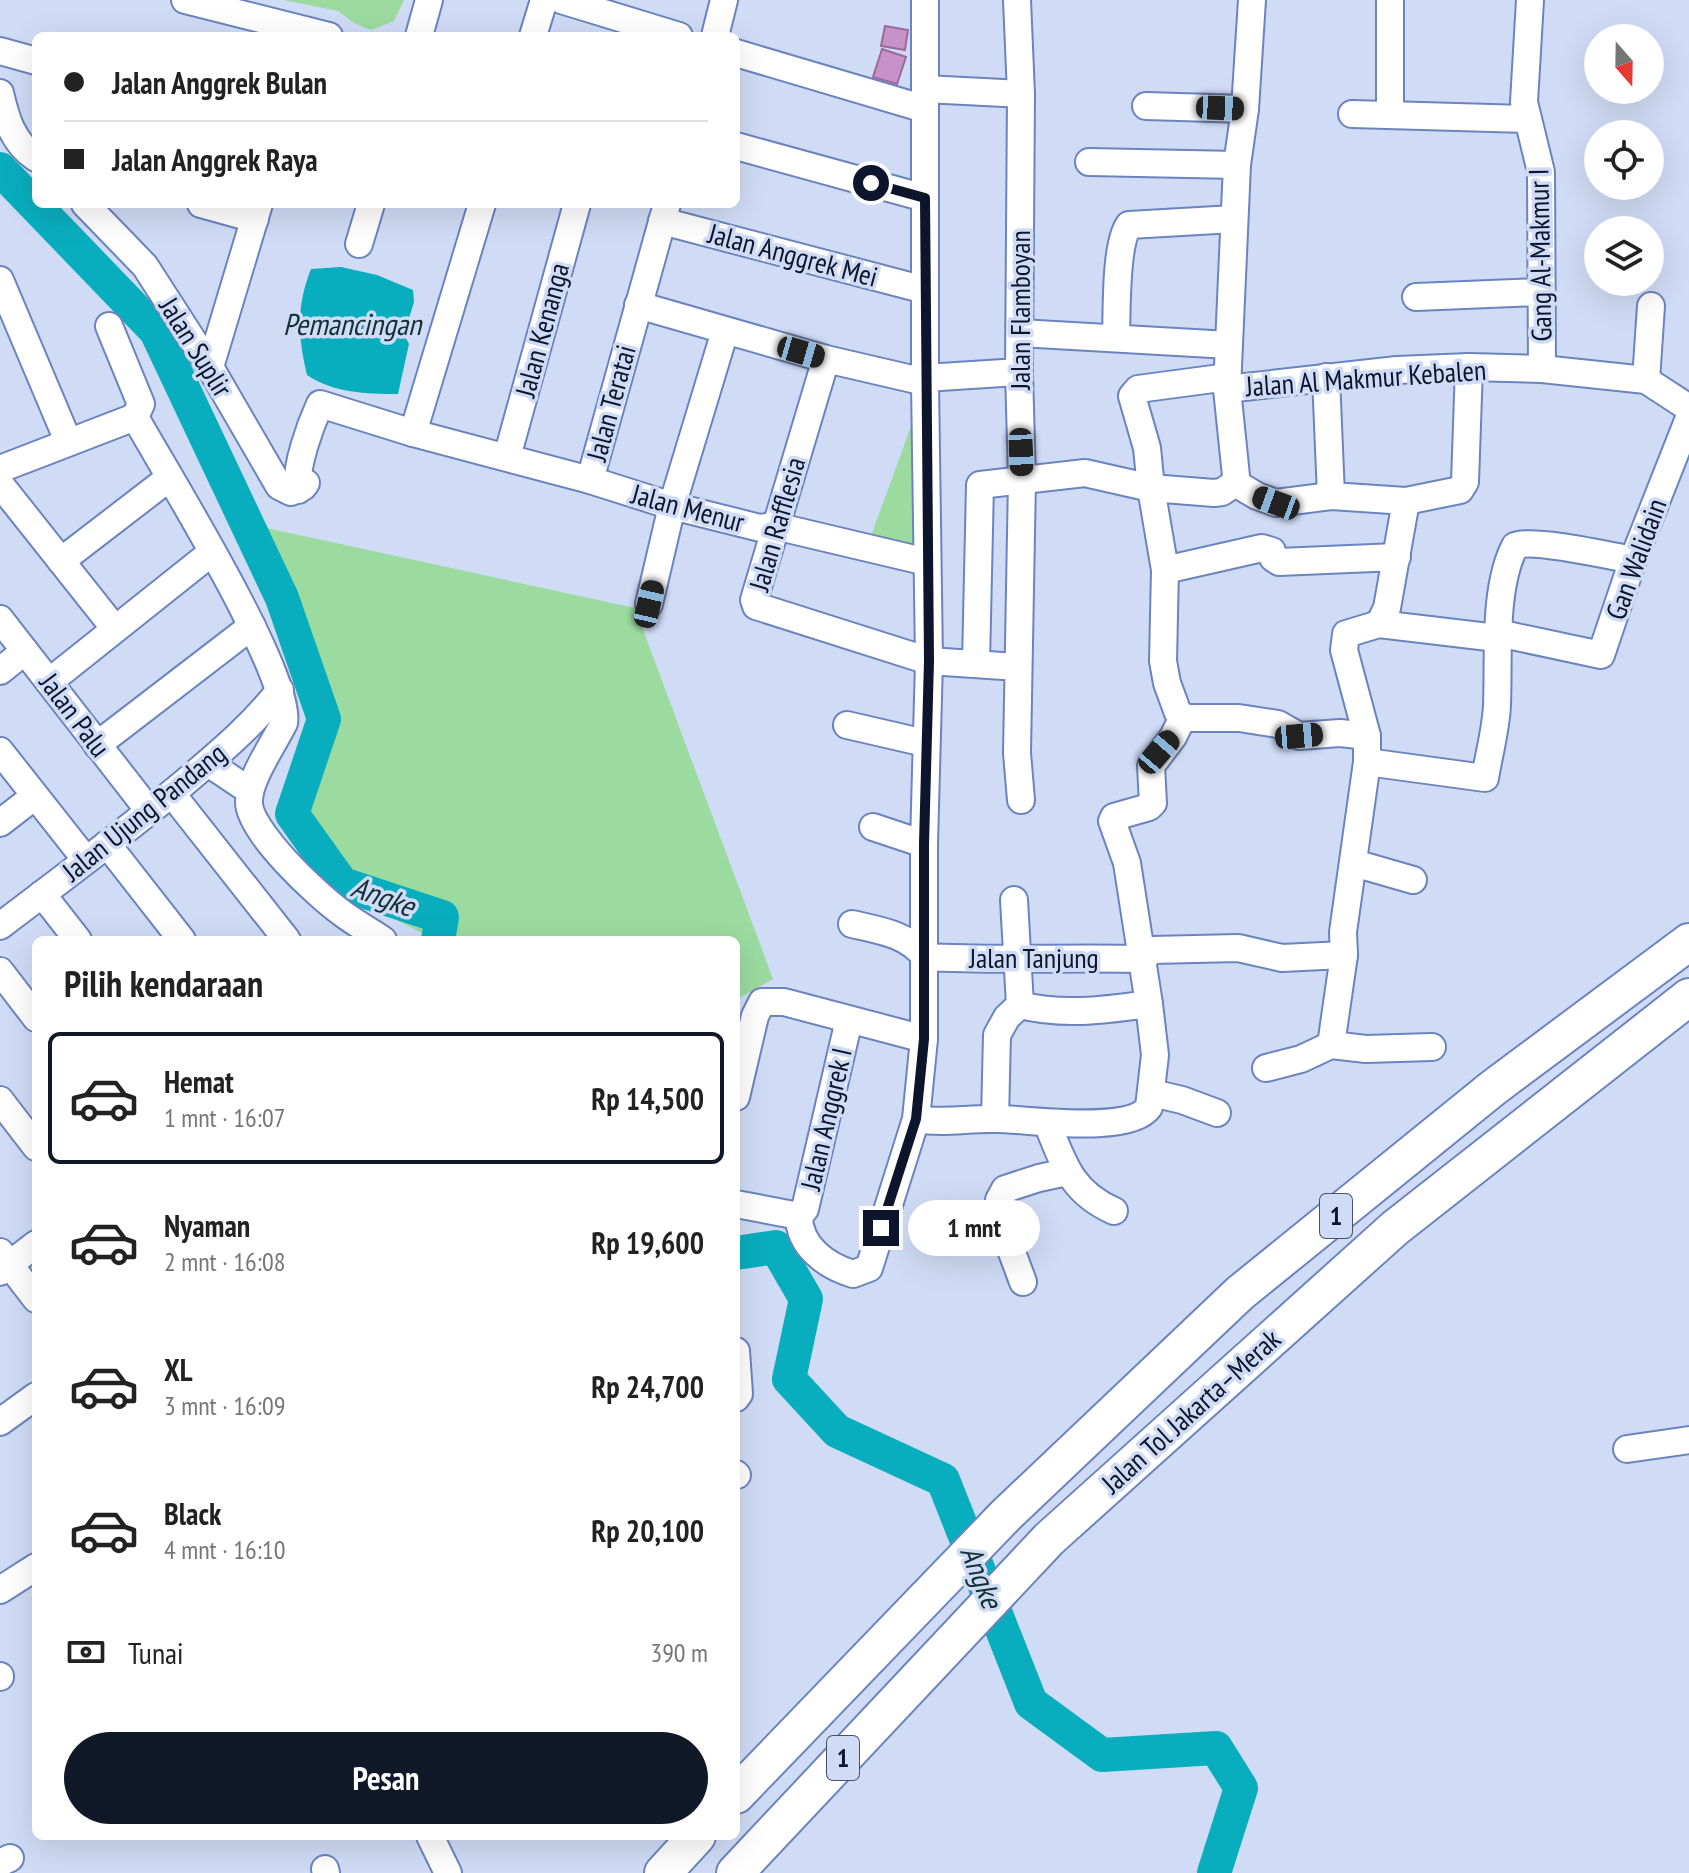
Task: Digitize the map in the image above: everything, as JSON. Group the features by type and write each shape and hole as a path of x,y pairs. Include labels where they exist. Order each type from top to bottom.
{"highway":[{"name":"Jalan Tol Jakarta–Merak","path":"740,1791 1006,1515 1240,1293 1493,1088 1689,942"},
{"name":"Jalan Tol Jakarta–Merak","path":"735,1873 1049,1539 1395,1228 1689,997"},
{"path":"663,1873 693,1840"}],"street":[{"path":"185,0 305,32"},
{"path":"420,32 429,0"},
{"path":"534,32 544,0"},
{"path":"561,0 626,28 652,32"},
{"path":"716,32 724,0"},
{"path":"740,1205 799,1216 803,1235 825,1263 853,1274 869,1268 916,1119 924,1039 925,743 929,661 925,0"},
{"name":"Jalan Flamboyan","path":"1017,0 1021,94 1019,372 1022,479 1017,753 1021,800"},
{"path":"976,663 980,485 1085,473 1151,488 1214,493 1222,492 1235,483 1227,383 1237,165 1245,109 1252,0"},
{"path":"1390,0 1390,115"},
{"name":"Gang Al-Makmur I","path":"1530,0 1524,102 1541,172 1542,369"},
{"path":"0,51 32,60"},
{"path":"740,54 925,99 1021,94"},
{"path":"0,93 11,130 22,147 32,155"},
{"path":"1146,106 1245,109"},
{"path":"1352,114 1527,119"},
{"path":"740,147 925,198"},
{"path":"1089,162 1237,165"},
{"path":"210,367 257,212 229,208"},
{"path":"359,244 370,208"},
{"path":"413,433 476,208"},
{"name":"Jalan Kenanga","path":"507,457 576,208"},
{"name":"Jalan Suplir","path":"98,209 145,266 210,367 279,486 288,492 298,490 307,482 324,405"},
{"name":"Jalan Anggrek Mei","path":"664,212 925,290"},
{"name":"Jalan Teratai","path":"324,405 413,433 590,480 664,212"},
{"path":"1116,338 1120,257 1124,231 1129,225 1234,219"},
{"path":"0,280 68,441"},
{"path":"1416,297 1541,292"},
{"path":"638,305 826,359 925,380 1019,372"},
{"path":"1646,380 1651,306"},
{"path":"0,469 135,417 141,404 109,326"},
{"path":"649,604 672,506 725,331"},
{"path":"1020,333 1229,345"},
{"name":"Jalan Rafflesia","path":"826,359 754,600 757,607 929,661"},
{"path":"1235,483 1276,503 1331,496 1406,501 1460,490 1464,487 1469,367"},
{"name":"Jalan Al Makmur Kebalen","path":"1151,488 1147,448 1132,396 1134,391 1397,370 1469,367 1542,369 1646,380 1689,408"},
{"path":"1326,377 1331,496"},
{"path":"135,417 252,626 280,690 286,716 250,791 251,818 292,868 340,912 377,936"},
{"name":"Gan Walidain","path":"1498,635 1601,655 1633,560 1689,418"},
{"path":"61,561 169,478"},
{"name":"Jalan Menur","path":"590,480 672,506 760,528 775,526 927,562"},
{"path":"0,484 115,629"},
{"path":"1151,488 1165,570 1163,661 1174,706 1183,717 1239,718 1278,724 1299,736 1340,733 1367,749 1485,778 1497,708 1498,635 1508,562 1519,544 1633,560"},
{"path":"1379,624 1387,608 1406,501"},
{"path":"1165,570 1262,548 1272,551 1273,558 1279,562 1397,557"},
{"path":"49,682 211,553"},
{"name":"Jalan Palu","path":"0,619 150,812"},
{"path":"1331,1045 1367,749 1344,641 1346,634 1379,624 1498,635"},
{"path":"97,745 252,626"},
{"path":"0,671 25,651"},
{"path":"929,661 1018,667"},
{"name":"Jalan Ujung Pandang","path":"0,926 172,794 257,720 280,690"},
{"path":"916,1119 939,1123 995,1119 1089,1124 1146,1113 1152,1093 1155,1055 1127,863 1112,821 1114,817 1151,805 1151,766 1173,737 1183,717"},
{"path":"847,725 925,743"},
{"path":"0,751 35,796 96,852 178,936"},
{"path":"208,763 250,791"},
{"path":"172,794 284,936"},
{"path":"0,823 35,796"},
{"path":"873,827 924,844"},
{"path":"1354,863 1413,880"},
{"path":"42,894 75,936"},
{"path":"995,1119 997,1035 1007,1017 1020,1005 1014,900"},
{"path":"852,924 911,942 925,957"},
{"name":"Jalan Tanjung","path":"925,957 1143,959 1152,950 1186,948 1238,948 1282,958 1344,955"},
{"path":"0,971 32,1013"},
{"path":"740,1080 755,1016 762,1002 784,1002 924,1039"},
{"path":"1020,1005 1047,1012 1076,1012 1149,1004"},
{"name":"Jalan Anggrek I","path":"799,1216 805,1209 849,1020"},
{"path":"1266,1068 1301,1059 1331,1045 1366,1049 1432,1047"},
{"path":"1152,1093 1217,1113"},
{"path":"0,1100 32,1142"},
{"path":"1047,1123 1067,1172 1094,1202 1114,1211"},
{"path":"1023,1282 1010,1247 999,1200 1005,1189 1067,1172"},
{"path":"32,1246 3,1263 32,1295"},
{"path":"0,1422 32,1399"},
{"path":"1627,1449 1689,1440"},
{"path":"0,1590 32,1570"},
{"path":"432,1840 448,1873"}],"green space":[{"path":"284,0 404,0 394,21 371,30 354,23 338,11"},
{"path":"924,391 923,560 867,547"},
{"path":"244,523 635,608 773,979 740,998 740,936 427,936 312,876 301,810 336,727"}],"water":[{"name":"Pemancingan","path":"341,267 377,275 413,290 414,302 404,334 409,344 398,394 339,389 307,375 300,322 306,283 311,269"}],"building":[{"path":"885,26 908,30 905,50 881,46"},
{"path":"882,49 906,57 897,84 873,77"}],"waterway":[{"path":"0,169 32,202"},
{"path":"38,208 156,331 282,598 324,719 292,814 342,884 442,917 439,936"},
{"name":"Angke","path":"740,1252 776,1247 806,1299 789,1379 837,1431 943,1480 1031,1703 1102,1755 1216,1748 1241,1788 1214,1873"}],"route":[{"path":"871,183 925,198 929,661 925,743 924,1039 916,1119 881,1228"}]}
